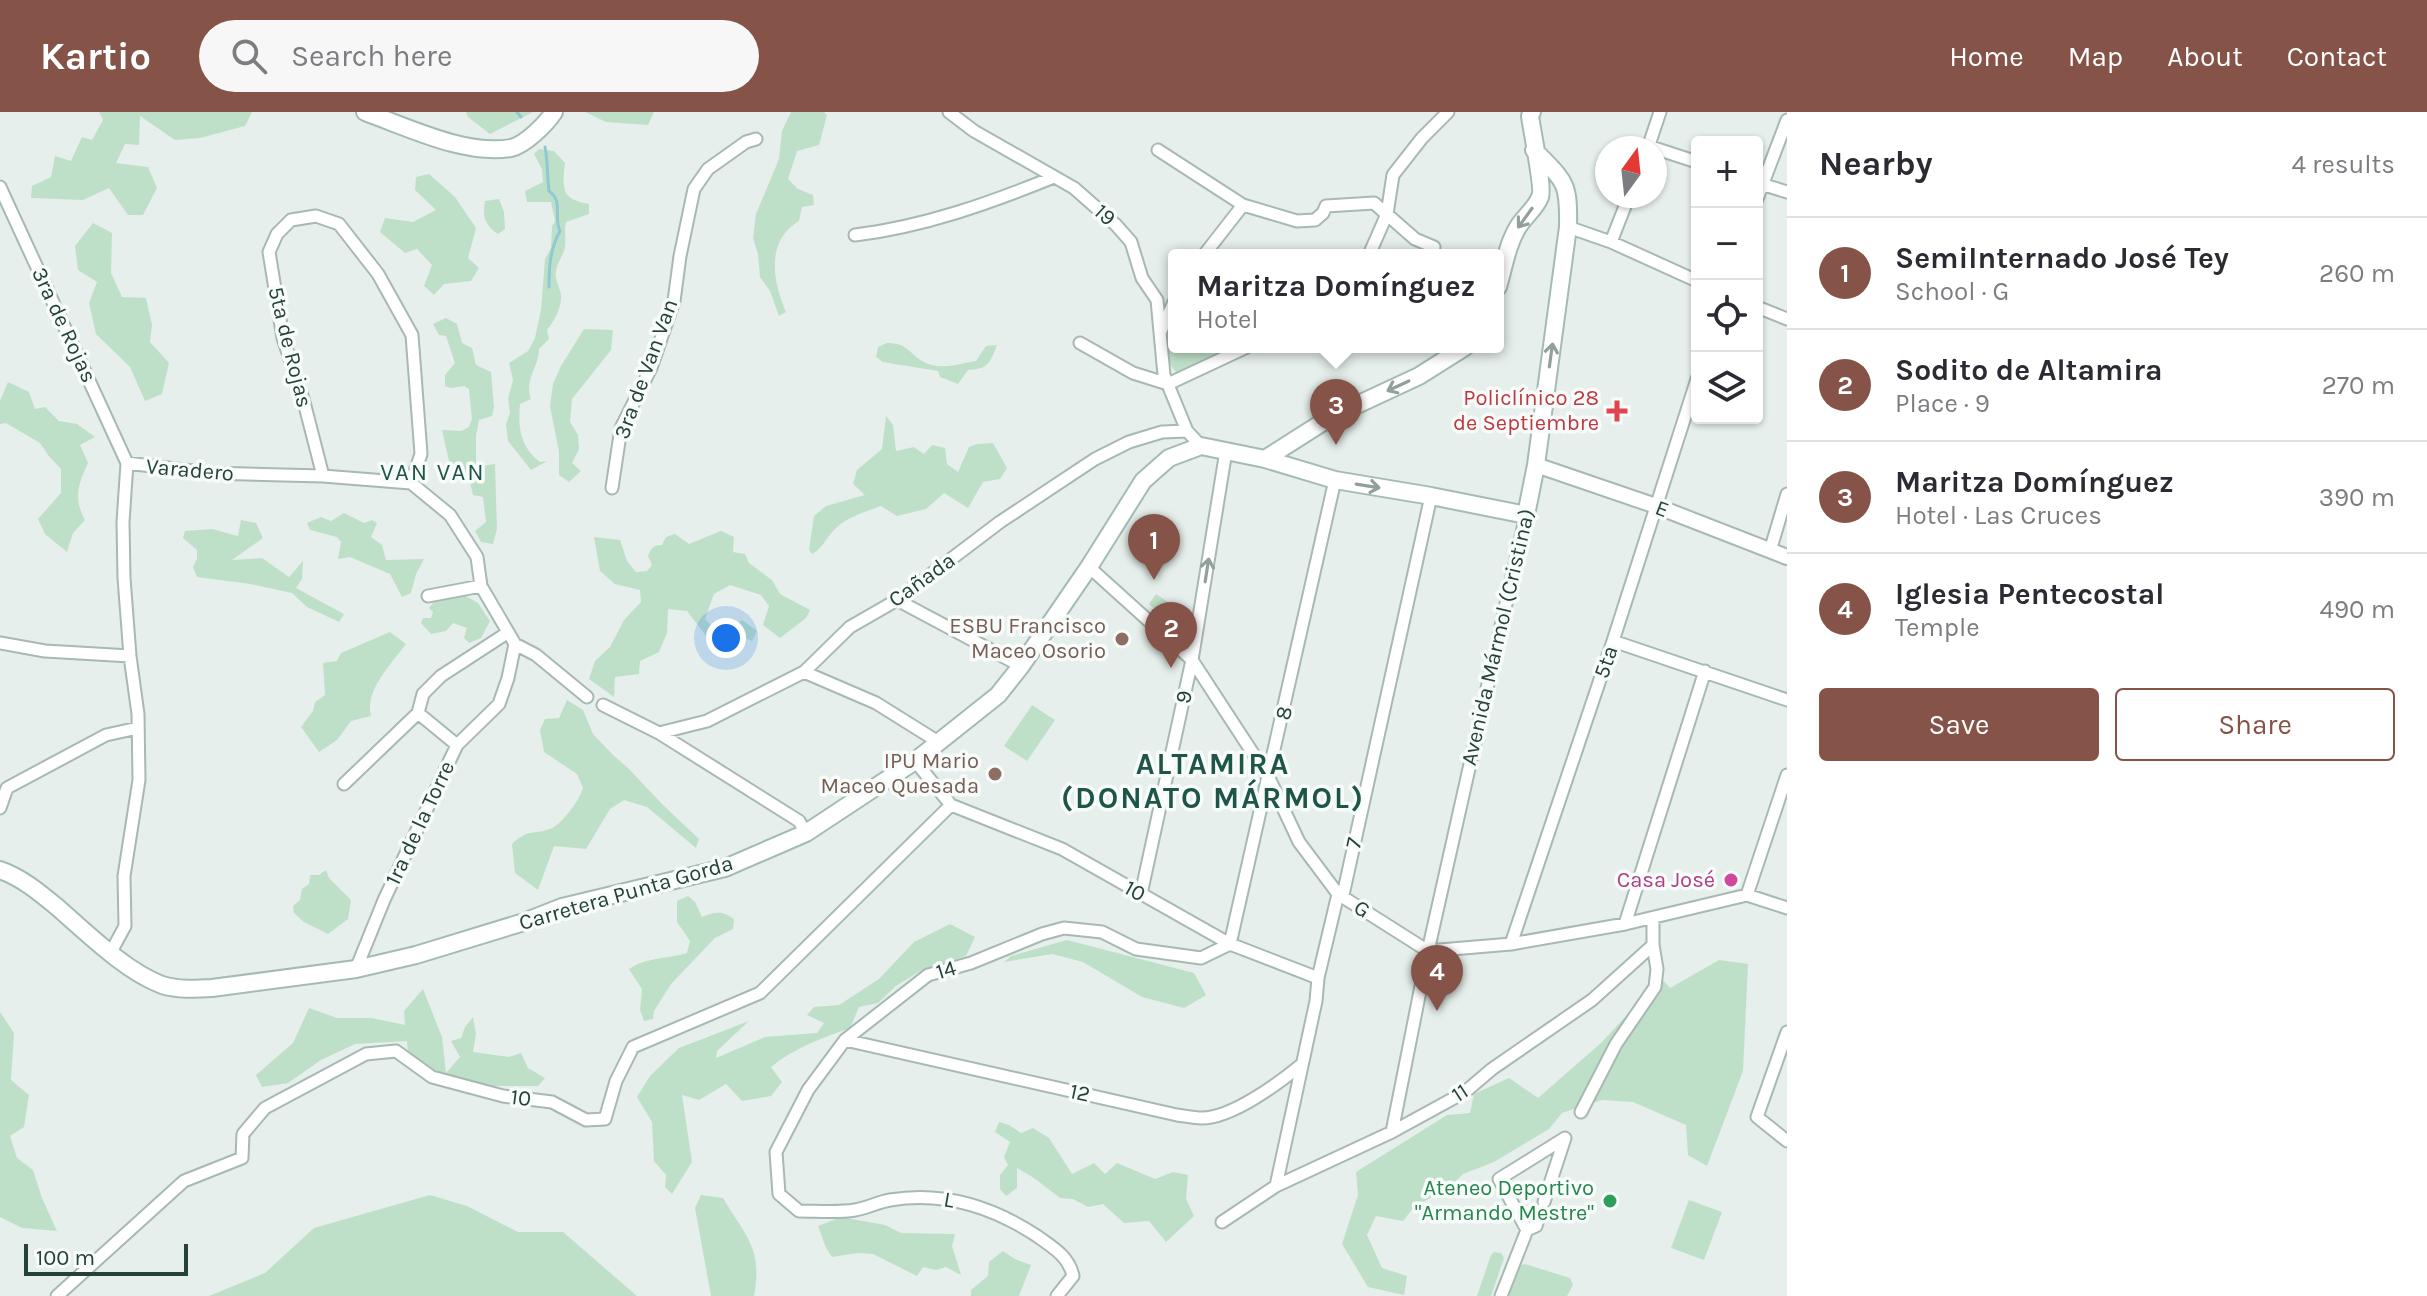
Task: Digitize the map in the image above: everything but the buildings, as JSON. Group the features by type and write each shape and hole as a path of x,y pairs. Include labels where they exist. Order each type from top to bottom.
{"main road":[{"path":"365,112 452,143 484,149 514,147 546,124 554,112"},
{"path":"1504,265 1518,227 1541,197 1542,184 1529,113"},
{"name":"Avenida Mármol (Cristina)","path":"1526,515 1536,465 1568,227 1568,194 1561,177 1534,150"},
{"path":"1265,459 1331,417 1419,376 1455,353"},
{"path":"1201,446 1265,459 1335,480 1526,515"},
{"name":"Carretera Punta Gorda","path":"0,870 12,874 45,897 135,970 163,985 190,989 356,969 416,955 562,907 725,868 806,833 915,761 998,695 1089,567 1143,481 1169,458 1201,446"}],"street":[{"name":"19","path":"949,112 974,131 1074,188 1131,242 1142,278 1157,300 1164,375 1168,384"},
{"path":"1652,136 1660,112"},
{"path":"1372,249 1387,214 1396,171 1442,114"},
{"path":"1763,175 1787,120"},
{"name":"3ra de Van Van","path":"612,488 621,428 651,368 674,301 694,189 708,169 746,142 756,139"},
{"path":"1158,150 1243,205 1297,221 1315,220 1326,206 1374,203 1415,239 1434,247"},
{"path":"1667,153 1691,160"},
{"path":"855,235 891,231 936,219 1054,177"},
{"path":"1763,185 1787,192"},
{"name":"3ra de Rojas","path":"0,187 127,463"},
{"path":"1209,249 1243,205"},
{"path":"1611,242 1624,208"},
{"name":"5ta de Rojas","path":"323,476 283,338 269,252 277,234 291,220 316,216 339,224 378,274 412,335 421,454 411,483"},
{"path":"1568,227 1611,242 1695,280"},
{"path":"1763,309 1787,319"},
{"path":"1161,332 1168,316"},
{"path":"1080,343 1133,373 1168,384 1234,353"},
{"path":"1168,384 1187,431 1201,446"},
{"name":"5ta","path":"1511,944 1691,398"},
{"name":"Cañada","path":"659,733 707,721 804,672 850,627 897,600 1000,522 1095,459 1129,442 1162,432 1187,431"},
{"name":"9","path":"1141,894 1192,660 1226,451"},
{"name":"Varadero","path":"111,952 125,926 124,876 139,780 138,728 124,578 123,522 127,463 209,473 323,476 411,483"},
{"name":"E","path":"1536,465 1656,506 1787,557"},
{"name":"8","path":"1230,944 1335,480"},
{"path":"411,483 450,515 477,557 481,586 515,644 536,655 587,697"},
{"path":"1770,551 1787,494"},
{"name":"7","path":"1276,1186 1316,1001 1318,978 1338,894 1343,895 1431,496"},
{"name":"Avenida Mármol (Cristina)","path":"1392,1132 1428,951 1526,515"},
{"name":"G","path":"1089,567 1192,660 1269,778 1299,842 1338,894 1428,951"},
{"path":"428,596 481,586"},
{"path":"897,600 1021,666"},
{"path":"344,784 418,713 423,694 441,676 507,633"},
{"path":"1613,641 1787,700"},
{"path":"0,643 45,651 130,656"},
{"name":"1ra de la Torre","path":"356,969 384,900 457,745 499,704 515,644"},
{"path":"1625,924 1705,671"},
{"path":"804,672 876,703 940,743"},
{"path":"603,705 659,733 799,821 806,833"},
{"path":"418,713 457,745"},
{"path":"0,808 7,788 106,735 138,728"},
{"name":"10","path":"915,761 951,805 1062,849 1230,944 1318,978"},
{"path":"1747,895 1787,775"},
{"name":"10","path":"57,1296 184,1181 242,1158 243,1134 265,1108 366,1054 396,1051 432,1077 503,1096 552,1102 586,1120 605,1119 616,1081 633,1047 760,993 951,805"},
{"path":"1428,951 1511,944 1625,924 1747,895 1787,908"},
{"path":"1581,1112 1616,1044 1655,987 1657,969 1653,918"},
{"name":"14","path":"779,1194 776,1152 808,1090 845,1040 928,975 971,963 1064,928 1102,932 1136,949 1201,958 1230,944"},
{"name":"11","path":"1222,1222 1276,1186 1392,1132 1465,1092 1492,1069 1592,1000 1653,945"},
{"path":"1787,1032 1757,1117 1787,1141"},
{"name":"12","path":"845,1040 1177,1115 1204,1118 1241,1105 1284,1079 1302,1064"},
{"path":"1501,1296 1527,1230 1536,1226 1565,1138 1499,1179 1527,1230"},
{"name":"L","path":"779,1194 799,1211 854,1210 890,1200 926,1196 977,1206 1024,1228 1054,1248 1070,1264 1073,1276 1057,1296"}],"green space":[{"path":"99,112 252,112 245,126 200,138 175,140 140,116 139,145 125,144 116,163 148,167 157,188 143,215 128,215 109,188 83,200 31,198 32,186 51,177 55,156 71,161 82,137 92,140 103,120"},
{"path":"466,112 533,112 490,134"},
{"path":"585,112 654,112 648,125 606,122"},
{"path":"791,112 824,112 827,115 819,145 797,151 788,179 798,189 813,195 814,205 802,207 799,221 788,229 777,251 775,275 786,312 779,316 770,291 760,277 753,238 756,214 779,159 782,131"},
{"path":"539,149 554,151 565,163 565,191 573,199 589,204 589,214 566,222 565,247 556,274 560,305 547,330 549,339 539,349 529,385 531,399 520,404 519,421 524,443 540,462 547,461 531,470 508,441 506,424 513,380 509,363 528,351 535,338 541,310 545,259 551,248 555,221 551,202 527,202 525,191 543,182 542,169 534,154"},
{"path":"429,174 455,197 476,228 468,258 479,268 471,281 444,284 434,295 424,286 432,265 417,249 405,253 380,232 385,218 413,222 436,210 415,190 416,177"},
{"path":"499,199 505,229 498,234 487,224 484,212 485,201"},
{"path":"93,223 112,233 111,273 122,297 146,298 152,325 150,342 169,363 162,394 145,401 130,367 96,334 89,303 97,282 78,270 75,246"},
{"path":"446,318 457,324 462,343 472,348 476,365 491,372 494,407 492,416 479,420 476,467 495,464 497,529 493,544 481,542 475,531 486,522 483,497 473,495 466,475 449,461 442,430 461,431 469,427 472,419 469,389 445,386 445,375 455,363 446,336 439,335 433,324"},
{"path":"584,329 613,330 611,350 572,399 570,422 578,435 579,449 572,463 581,471 569,482 559,475 559,452 550,406 553,384"},
{"path":"1168,342 1168,353 1221,353 1176,372 1172,368 1170,362 1167,349"},
{"path":"887,343 903,346 928,364 942,366 976,361 986,346 997,345 987,364 968,370 958,384 940,377 938,371 883,362 876,357 878,347"},
{"path":"8,382 29,392 35,409 45,407 59,421 77,424 95,437 80,445 88,463 78,492 85,520 73,533 67,552 45,534 38,519 61,493 61,469 40,443 6,423 0,424 0,401"},
{"path":"886,416 893,425 896,451 914,447 924,454 932,445 945,448 947,464 958,472 969,447 993,443 1007,468 1000,479 983,482 968,508 944,493 926,509 897,516 881,506 844,522 812,554 809,550 814,516 826,506 865,495 853,484 857,470 882,449"},
{"path":"344,513 364,523 372,520 377,523 371,537 382,545 386,560 424,559 411,593 402,597 390,574 350,557 338,559 341,542 337,537 310,530 307,523 321,517 331,521"},
{"path":"241,520 256,523 263,538 232,560 262,558 289,577 303,561 302,579 296,588 344,614 339,622 307,607 292,593 197,577 193,567 197,550 183,538 185,531 212,529 238,536"},
{"path":"721,531 734,537 733,552 745,554 749,563 772,580 780,594 810,610 806,618 780,638 763,625 769,606 761,595 730,585 714,594 705,619 721,636 742,620 757,631 752,641 741,636 732,641 729,656 722,657 687,611 668,609 667,633 659,652 640,661 639,674 615,677 614,697 589,679 595,661 610,647 624,620 641,602 640,590 615,584 600,571 594,537 620,540 627,561 636,572 647,571 652,565 648,556 650,551 662,545 666,537 675,534 689,544"},
{"path":"1156,594 1191,617 1188,634 1182,633 1149,604"},
{"path":"464,595 478,603 490,621 481,638 469,643 464,638 467,628 453,623 446,631 431,634 421,623 423,618 431,618 433,612 429,608 434,602"},
{"path":"390,632 406,644 375,687 371,716 351,721 337,740 319,752 301,727 313,711 315,702 325,695 323,663 337,661 341,653"},
{"path":"567,700 583,710 593,734 699,839 696,848 647,807 624,800 610,809 586,849 554,846 538,890 515,873 512,844 523,835 556,825 570,810 583,788 577,774 544,752 540,730 545,719 559,718"},
{"path":"1032,705 1055,720 1027,761 1004,746"},
{"path":"326,870 329,878 351,900 348,919 328,934 304,922 294,913 293,906 300,900 302,889 309,884 310,875 319,875"},
{"path":"688,896 695,902 702,917 718,913 734,919 733,929 715,938 671,984 654,1011 653,1019 644,1021 640,1010 642,989 629,969 650,960 687,953 690,941 677,922 677,901"},
{"path":"950,924 975,937 966,956 920,971 896,986 878,1003 859,1007 850,1028 809,1044 780,1060 771,1067 782,1082 771,1096 742,1101 726,1084 699,1100 682,1095 692,1162 672,1194 665,1187 666,1175 654,1161 652,1122 637,1097 650,1076 679,1048 749,1021 717,1051 716,1058 765,1037 817,1033 824,1023 807,1015 814,1007 839,1005 879,979 914,942"},
{"path":"1067,940 1194,973 1206,995 1184,1008 1142,997 1083,962 1052,954 1004,962 1011,956"},
{"path":"1719,960 1748,964 1743,1071 1707,1166 1688,1155 1686,1125 1633,1102 1602,1100 1562,1113 1549,1129 1494,1162 1463,1174 1450,1187 1414,1207 1403,1221 1376,1216 1367,1235 1382,1268 1407,1276 1404,1295 1368,1287 1342,1244 1358,1195 1356,1172 1447,1115 1470,1113 1474,1094 1509,1078 1538,1098 1601,1043 1661,978 1670,988"},
{"path":"423,989 442,1037 446,1073 460,1057 451,1041 461,1038 473,1017 476,1034 473,1052 509,1057 521,1053 528,1068 545,1078 538,1086 486,1086 447,1079 408,1053 407,1041 355,1044 321,1060 288,1083 262,1087 256,1075 293,1043 309,1008 337,1018 372,1018 405,1025 404,1011"},
{"path":"0,1012 14,1033 11,1080 29,1095 24,1127 10,1136 17,1158 33,1170 57,1231 22,1228 0,1217"},
{"path":"999,1122 1021,1133 1033,1128 1049,1138 1072,1174 1094,1163 1105,1174 1117,1163 1155,1179 1173,1172 1188,1175 1186,1199 1194,1216 1166,1242 1149,1221 1124,1223 1103,1204 1088,1207 1073,1199 1060,1198 1017,1168 1017,1188 1006,1196 1000,1189 1000,1175 1008,1165 1004,1157 1010,1142 995,1132"},
{"path":"430,1195 467,1206 518,1232 563,1232 637,1296 209,1296 265,1273 314,1228"},
{"path":"701,1195 723,1198 745,1233 756,1266 754,1296 711,1296 695,1208"},
{"path":"1689,1200 1722,1212 1704,1260 1671,1248"},
{"path":"841,1217 885,1225 901,1233 955,1234 952,1246 961,1275 946,1267 936,1270 923,1267 917,1276 873,1254 832,1257 818,1226"},
{"path":"1003,1251 1031,1265 1019,1296 971,1296 971,1290 988,1276 989,1262"},
{"path":"1501,1253 1504,1258 1491,1296 1477,1296 1491,1255"},
{"path":"1525,1264 1570,1278 1573,1285 1567,1296 1508,1296 1518,1266"}],"waterway":[{"path":"517,112 521,117"},
{"path":"545,147 549,191 556,200 560,231 551,258 549,287"}],"place":[{"name":"Policlínico 28 de Septiembre","path":"1617,411"},
{"name":"Maritza Domínguez","path":"1336,445"},
{"name":"SemiInternado José Tey","path":"1154,580"},
{"name":"ESBU Francisco Maceo Osorio","path":"1122,639"},
{"name":"Sodito de Altamira","path":"1171,668"},
{"name":"IPU Mario Maceo Quesada","path":"995,774"},
{"name":"Casa José","path":"1731,880"},
{"name":"Iglesia Pentecostal","path":"1437,1011"},
{"name":"Ateneo Deportivo \"Armando Mestre\"","path":"1610,1201"}],"district":[{"name":"VAN VAN","path":"433,472"},
{"name":"ALTAMIRA (DONATO MÁRMOL)","path":"1213,781"}]}
